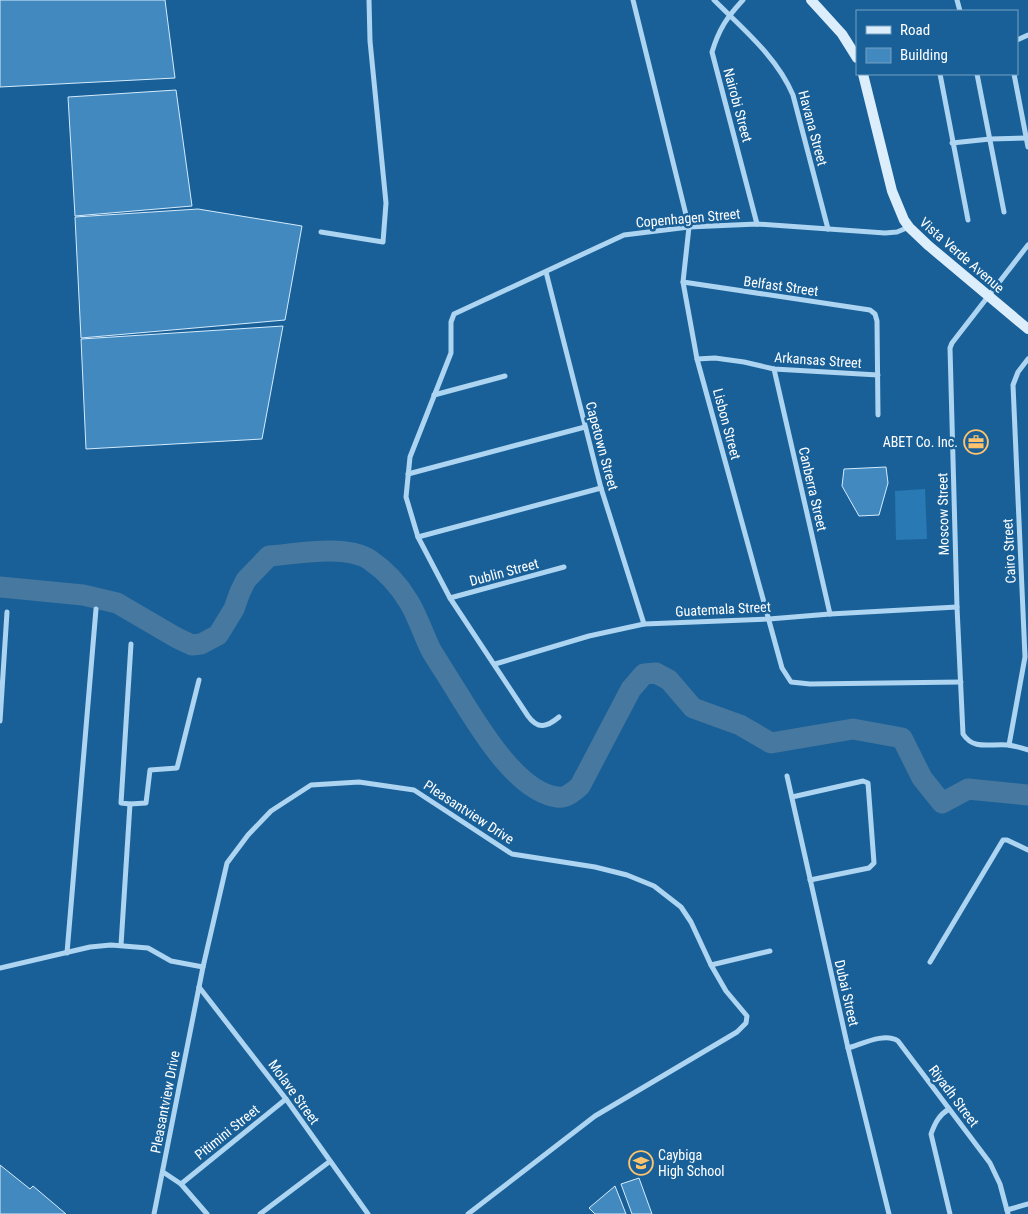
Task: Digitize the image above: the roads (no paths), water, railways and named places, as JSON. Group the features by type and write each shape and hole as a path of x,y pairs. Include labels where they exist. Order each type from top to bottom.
{"street":[{"path":"321,232 383,242 386,203 370,42 369,0"},
{"name":"Lisbon Street","path":"633,0 689,227 683,282 697,359 782,668 791,682 810,684 961,682"},
{"name":"Havana Street","path":"714,0 774,62 786,79 793,95 828,229"},
{"name":"Nairobi Street","path":"743,0 729,15 718,33 712,52 757,224"},
{"path":"811,0 842,34 856,56"},
{"name":"Vista Verde Avenue","path":"863,75 893,196 909,227 987,296 1028,329"},
{"path":"940,75 968,220"},
{"path":"977,75 1004,212"},
{"path":"1014,75 1028,146"},
{"path":"952,143 990,138 1027,138"},
{"name":"Copenhagen Street","path":"434,395 451,354 451,322 454,314 624,235 689,227 757,224 885,233 897,232 909,227"},
{"name":"Moscow Street","path":"1009,745 976,744 968,741 963,734 957,607 950,348 987,296 1028,245"},
{"name":"Capetown Street","path":"546,272 601,488 644,624"},
{"name":"Belfast Street","path":"683,282 870,310 875,314 877,321 878,375"},
{"name":"Arkansas Street","path":"697,359 715,358 774,369 878,375"},
{"name":"Cairo Street","path":"1009,745 1025,656 1013,385 1018,372 1028,360"},
{"name":"Canberra Street","path":"774,369 830,614"},
{"path":"878,375 878,415"},
{"path":"505,376 434,395 410,458 406,497 418,537 450,598 533,723 546,726 560,717"},
{"path":"408,474 585,427"},
{"path":"418,537 601,488"},
{"name":"Dublin Street","path":"450,598 564,567"},
{"name":"Guatemala Street","path":"495,664 589,636 644,624 769,619 957,607"},
{"path":"67,953 96,609"},
{"path":"0,721 7,612"},
{"path":"131,644 121,803 146,803 151,769 177,768 199,680"},
{"path":"1009,745 1028,750"},
{"name":"Dubai Street","path":"787,776 848,1048 889,1214"},
{"path":"792,797 863,781 868,783 874,863 869,868 810,880"},
{"name":"Pleasantview Drive","path":"154,1214 203,967 227,863 271,811 311,785 359,782 414,790 512,854 595,867 627,875 654,886 681,907 726,991 747,1016 746,1023 737,1032 595,1116 468,1214"},
{"path":"121,945 130,804"},
{"path":"930,962 1003,840 1028,850"},
{"path":"0,968 90,947 121,945 148,948 171,960 203,967"},
{"path":"711,965 770,951"},
{"name":"Molave Street","path":"199,987 286,1098 329,1162 368,1214"},
{"name":"Riyadh Street","path":"848,1048 882,1038 894,1038 902,1046 990,1162 1000,1184 1008,1212"},
{"name":"Pitimini Street","path":"181,1184 286,1098"},
{"path":"949,1110 942,1114 935,1123 931,1134 950,1214"},
{"path":"260,1214 329,1162"},
{"path":"163,1172 181,1184 207,1214"},
{"path":"1008,1212 1028,1204"}],"waterway":[{"path":"0,587 83,595 117,603 192,645 201,644 218,635 234,609 246,580 269,556 321,551 348,552 370,560 392,579 412,608 431,650 488,740 514,771 542,792 557,797 564,797 580,786 631,689 644,674 656,673 669,680 693,708 740,725 771,743 853,729 902,738 922,778 942,803 968,789 1028,795"}],"place":[{"name":"ABET Co. Inc.","path":"976,442"},
{"name":"Caybiga High School","path":"641,1163"}]}
